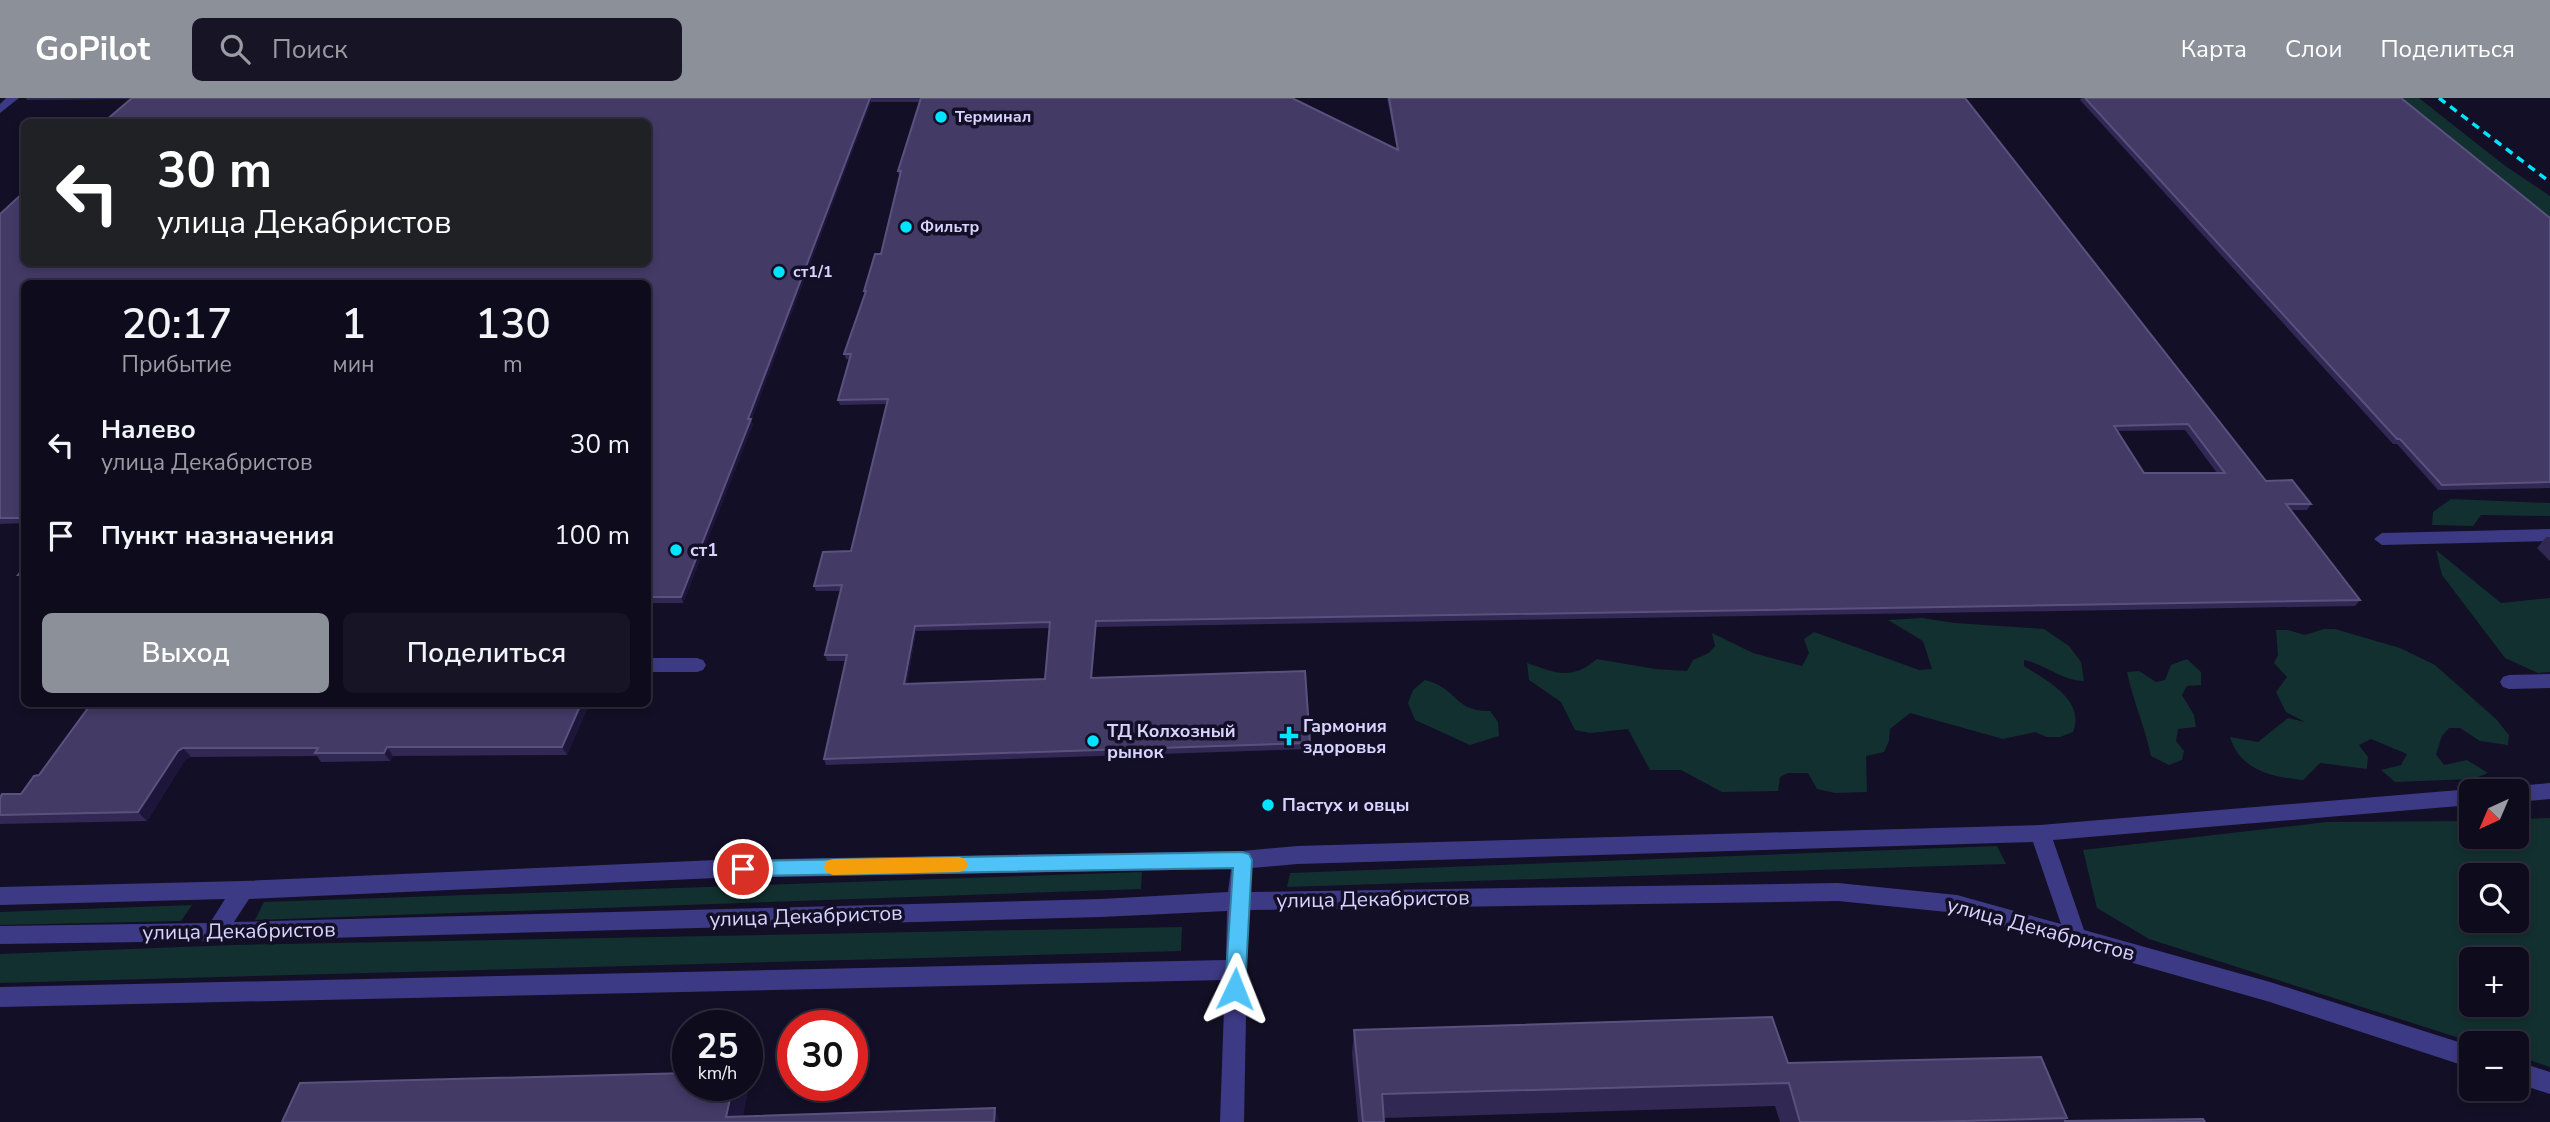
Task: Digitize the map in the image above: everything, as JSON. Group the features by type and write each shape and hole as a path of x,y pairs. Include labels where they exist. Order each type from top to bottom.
{"street":[{"path":"0,110 13,98"},
{"path":"2382,539 2550,535"},
{"path":"651,665 697,665"},
{"path":"2509,682 2550,681"},
{"path":"2529,793 2550,791"},
{"path":"0,896 243,890 702,869 1242,860 1297,855 2040,833 2459,798"},
{"path":"2040,833 2076,937"},
{"path":"1232,1122 1238,901 1242,860"},
{"path":"216,932 243,890"},
{"name":"улица Декабристов","path":"0,934 216,932 1101,908 1238,901 1838,891 1956,904 2270,992 2459,1053"},
{"path":"0,998 991,973 1236,970"},
{"path":"2529,1076 2550,1083"}],"green space":[{"path":"2395,98 2419,98 2504,165 2550,196 2550,221 2537,207 2523,200"},
{"path":"2451,499 2550,503 2550,516 2481,515 2473,526 2432,525 2433,512"},
{"path":"2436,550 2501,603 2550,598 2550,672 2538,673 2505,658 2442,575"},
{"path":"1922,618 2044,629 2069,646 2081,662 2084,681 2069,678 2024,660 2024,666 2062,692 2069,701 2076,721 2073,732 2060,737 2047,737 2035,732 2003,739 1910,713 1890,729 1884,752 1866,756 1867,792 1835,793 1817,789 1808,773 1788,773 1780,777 1778,791 1722,792 1681,770 1650,770 1628,729 1590,733 1575,730 1561,702 1529,680 1527,663 1563,673 1579,670 1597,659 1655,669 1687,671 1693,660 1709,653 1715,646 1712,633 1753,653 1802,666 1809,653 1804,639 1814,632 1919,670 1932,669 1923,641 1888,620"},
{"path":"2324,629 2335,629 2400,648 2435,665 2496,719 2509,735 2508,745 2480,741 2460,728 2449,728 2442,736 2436,754 2444,765 2467,760 2488,773 2473,779 2395,782 2381,770 2401,765 2407,754 2371,739 2359,745 2368,757 2367,769 2320,763 2303,780 2258,770 2241,757 2230,737 2258,742 2288,718 2305,722 2286,712 2276,692 2287,677 2274,663 2278,655 2276,630 2305,635"},
{"path":"2187,659 2201,672 2201,685 2187,686 2182,695 2194,715 2196,727 2178,729 2176,741 2184,751 2182,760 2169,765 2151,756 2127,672 2139,671 2156,682 2165,680 2171,665"},
{"path":"1425,680 1444,688 1469,708 1490,711 1498,722 1499,736 1470,745 1415,720 1408,703 1413,690"},
{"path":"2550,818 2550,1067 2529,1060 2529,1031 2459,1031 2459,1038 2149,939 2097,908 2083,850 2327,822 2459,821 2459,849 2529,849 2529,819"},
{"path":"1997,846 2006,864 1287,887 1290,873"},
{"path":"1142,872 1141,889 255,920 264,902"},
{"path":"192,905 181,921 0,925 0,912"},
{"path":"1182,927 1181,951 0,983 0,954 234,945"}],"building":[{"path":"132,98 870,98 748,419 751,419 681,597 651,597 651,280 21,280 21,518 0,518 0,214 21,195 21,266 651,266 651,119 108,119"},
{"path":"921,98 1292,98 1398,150 1389,98 1965,98 2266,481 2292,480 2311,504 2286,504 2360,600 1096,621 1091,678 1305,671 1310,743 824,759 847,655 825,655 842,585 814,586 823,552 851,551 888,399 838,400 851,354 844,354 866,291 875,254 881,254 901,171 898,171","holes":["2188,424 2225,473 2144,473 2114,426","1050,622 1045,679 904,684 915,626"]},
{"path":"2085,98 2401,98 2550,218 2550,482 2442,485"},
{"path":"89,707 580,707 562,747 387,747 384,753 315,753 318,748 183,748 178,751 138,812 0,815 2,794 21,794 34,776 39,775"},
{"path":"1772,1017 1788,1063 2041,1057 2067,1118 1800,1122 1789,1083 1382,1094 1384,1122 1363,1122 1354,1030"},
{"path":"672,1073 672,1101 730,1101 726,1117 995,1108 994,1122 282,1122 300,1083"},
{"path":"2203,1119 2205,1122 2065,1122 2065,1121"}],"railway":[{"path":"2439,98 2550,182"}],"slow traffic":[{"path":"833,867 959,865"}],"place":[{"name":"Терминал","path":"941,117"},
{"name":"Фильтр","path":"906,227"},
{"name":"ст1/1","path":"779,272"},
{"name":"ст1","path":"676,550"},
{"name":"Гармония здоровья","path":"1289,736"},
{"name":"ТД Колхозный рынок","path":"1093,741"},
{"name":"Пастух и овцы","path":"1268,805"}],"route":[{"path":"743,869 1242,860 1235,989"}]}
